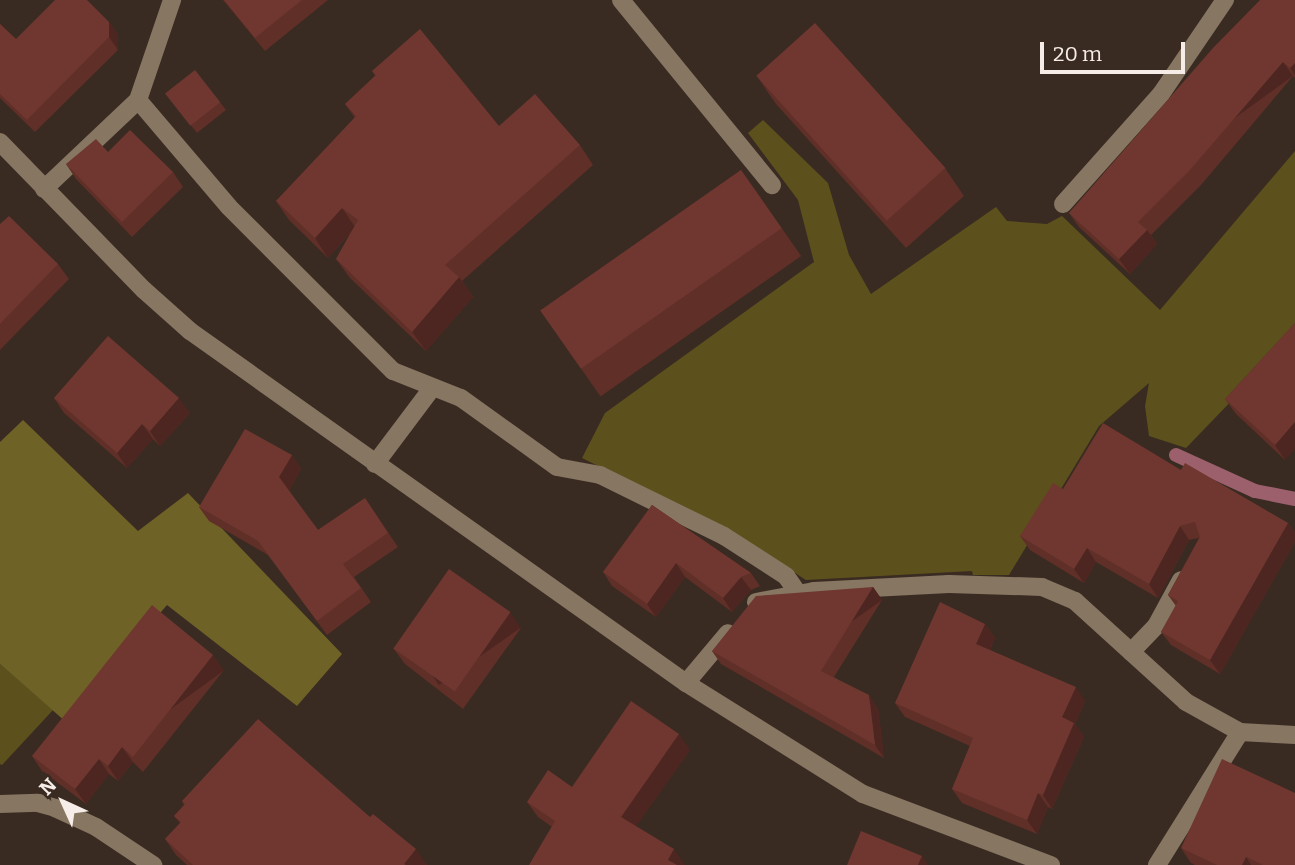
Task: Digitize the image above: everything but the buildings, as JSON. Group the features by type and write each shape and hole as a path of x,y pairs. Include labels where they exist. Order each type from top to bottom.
{"street":[{"path":"44,189 138,100 172,0"},
{"path":"621,0 772,185"},
{"path":"1063,204 1161,94 1225,0"},
{"path":"138,100 229,207 393,371 461,398 557,467 600,475 724,536 786,576 797,592"},
{"path":"2,146 144,290 191,331 686,683 863,794 1051,865"},
{"path":"375,464 432,388"},
{"path":"1131,652 1156,626 1193,558"},
{"path":"686,683 759,598 797,592 949,584 1042,587 1075,601 1186,702 1240,732 1295,735"},
{"path":"1157,865 1240,732"},
{"path":"0,804 38,803 55,808 96,827 153,865"}],"shaded area":[{"path":"763,120 828,183 849,255 871,294 996,207 1007,221 1047,224 1062,216 1160,310 1295,151 1295,335 1186,448 1149,436 1145,406 1149,383 1099,426 1009,575 973,575 972,571 806,580 733,533 582,458 605,413 814,262 798,200 748,133"},
{"path":"23,420 138,531 188,493 342,654 297,706 167,605 66,722 0,664 0,442"},
{"path":"0,664 53,710 2,765 0,764"}],"waterway":[{"path":"1176,455 1255,491 1295,499"}]}
